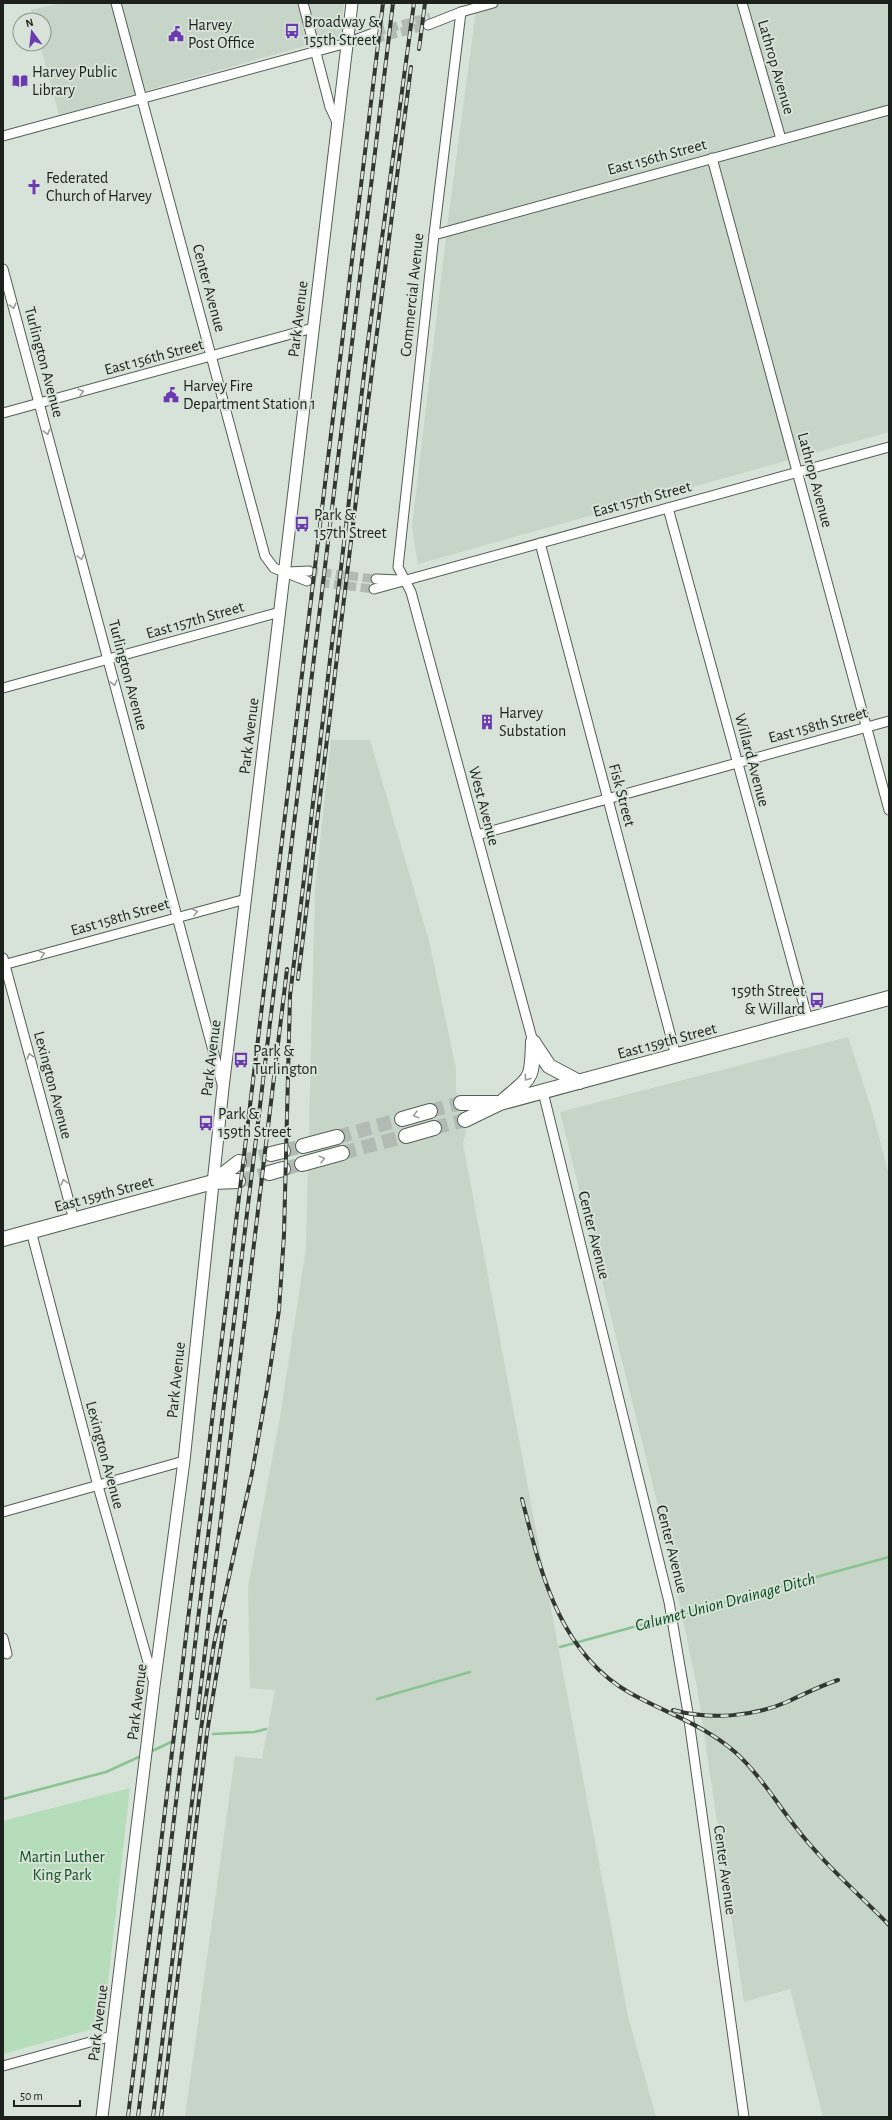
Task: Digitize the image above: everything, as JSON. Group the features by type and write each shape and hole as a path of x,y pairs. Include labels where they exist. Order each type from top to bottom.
{"main road":[{"name":"East 159th Street","path":"465,1120 500,1103 889,998"},
{"path":"533,1042 549,1066 579,1082"},
{"path":"500,1103 531,1075 533,1042"},
{"name":"East 159th Street","path":"461,1103 500,1103"},
{"path":"402,1119 430,1111"},
{"path":"406,1136 434,1128"},
{"path":"303,1146 337,1137"},
{"path":"302,1164 342,1153"},
{"name":"East 159th Street","path":"213,1182 240,1162"},
{"name":"East 159th Street","path":"3,1239 213,1182 238,1181"}],"street":[{"name":"Center Avenue","path":"116,3 265,556 274,568 285,572"},
{"path":"303,3 330,107 337,122"},
{"name":"Park Avenue","path":"102,2117 154,1686 184,1461 223,1088 352,3"},
{"path":"429,21 493,3"},
{"name":"Lathrop Avenue","path":"742,3 781,139"},
{"name":"Commercial Avenue","path":"403,580 398,567 434,234 461,12"},
{"path":"3,136 375,35"},
{"name":"East 156th Street","path":"434,234 889,110"},
{"name":"Lathrop Avenue","path":"712,158 889,810"},
{"name":"Turlington Avenue","path":"3,269 223,1088"},
{"name":"East 156th Street","path":"3,413 212,357 313,328"},
{"name":"East 157th Street","path":"374,589 390,586 403,580 889,447"},
{"name":"Willard Avenue","path":"668,508 808,1020"},
{"name":"Fisk Street","path":"540,543 676,1056"},
{"path":"285,572 309,571"},
{"path":"285,572 307,581"},
{"name":"East 157th Street","path":"376,579 403,580"},
{"name":"West Avenue","path":"403,580 411,592 533,1042"},
{"name":"East 157th Street","path":"3,688 280,612"},
{"name":"East 158th Street","path":"477,835 889,721"},
{"name":"East 158th Street","path":"4,963 177,916 246,899"},
{"name":"Lexington Avenue","path":"4,963 74,1220"},
{"name":"Center Avenue","path":"543,1092 669,1602 688,1713 744,2117"},
{"name":"Lexington Avenue","path":"31,1231 98,1486 154,1686"},
{"path":"3,1512 184,1461"},
{"path":"3,1638 7,1654"},
{"path":"3,2066 112,2036"}],"shaded area":[{"path":"61,3 344,3 341,36 59,115 42,52 52,52 52,12 32,12 31,10"},
{"path":"477,3 889,3 889,432 418,564 412,527 448,220"},
{"path":"331,740 370,740 429,941 456,1069 456,1091 466,1131 463,1144 628,2016 656,2117 185,2117 235,1756 262,1759 275,1690 250,1688 248,1587 280,1417 306,1248 315,890"},
{"path":"848,1037 873,1114 889,1175 889,2117 823,2117 790,1989 744,2002 697,1687 664,1530 560,1112"}],"green space":[{"name":"Martin Luther King Park","path":"130,1788 103,2026 3,2054 3,1821"}],"waterway":[{"name":"Calumet Union Drainage Ditch","path":"674,1616 889,1557"},
{"name":"Calumet Union Drainage Ditch","path":"560,1647 670,1617"},
{"name":"Calumet Union Drainage Ditch","path":"377,1699 470,1672"},
{"name":"Calumet Union Drainage Ditch","path":"213,1734 254,1732 266,1729"},
{"name":"Calumet Union Drainage Ditch","path":"150,1752 171,1742"},
{"name":"Calumet Union Drainage Ditch","path":"3,1799 106,1772 141,1756"}],"tunnel":[{"path":"376,32 430,17"},
{"path":"375,39 428,25"},
{"path":"309,571 376,579"},
{"path":"307,581 374,589"},
{"path":"430,1111 461,1103"},
{"path":"337,1137 402,1119"},
{"path":"434,1128 465,1120"},
{"path":"342,1153 406,1136"},
{"path":"283,1151 303,1146"},
{"path":"239,1162 271,1154"},
{"path":"283,1169 302,1164"},
{"path":"238,1181 269,1173"}],"railway":[{"path":"128,2117 383,3"},
{"path":"138,2117 393,3"},
{"path":"153,2117 201,1729 214,1644 252,1473 279,1310 284,1235 290,996 368,341 414,3"},
{"path":"419,49 425,3"},
{"path":"298,979 364,434 411,67"},
{"path":"197,1718 287,969"},
{"path":"522,1499 537,1555 556,1609 570,1634 586,1656 606,1676 630,1693 711,1734 735,1752 756,1774 793,1824 822,1858 889,1925"},
{"path":"161,2117 207,1733 225,1621"},
{"path":"673,1710 716,1716 745,1714 774,1707 818,1687 838,1680"}],"place":[{"name":"Broadway & 155th Street","path":"292,31"},
{"name":"Harvey Post Office","path":"176,34"},
{"name":"Harvey Public Library","path":"20,81"},
{"name":"Federated Church of Harvey","path":"34,187"},
{"name":"Harvey Fire Department Station 1","path":"171,395"},
{"name":"Park & 157th Street","path":"302,524"},
{"name":"Harvey Substation","path":"487,722"},
{"name":"159th Street & Willard","path":"817,1000"},
{"name":"Park & Turlington","path":"241,1060"},
{"name":"Park & 159th Street","path":"206,1123"}]}
